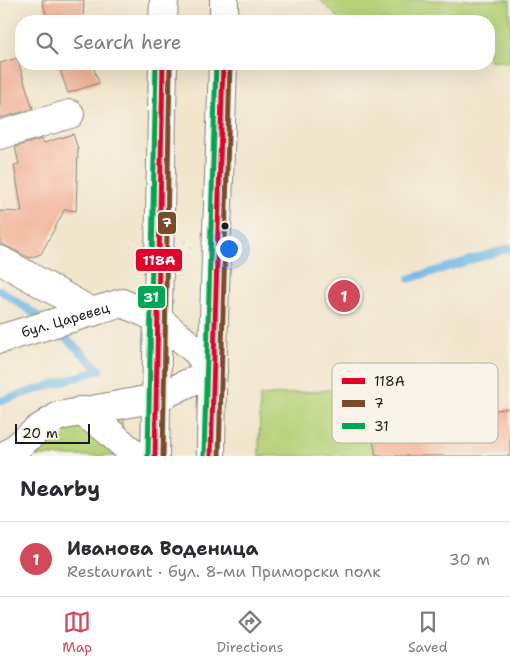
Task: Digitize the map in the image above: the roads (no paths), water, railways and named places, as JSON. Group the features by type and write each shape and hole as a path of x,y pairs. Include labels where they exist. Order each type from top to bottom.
{"main road":[{"path":"164,0 164,15"},
{"path":"224,0 224,15"},
{"path":"156,456 163,70"},
{"path":"211,456 213,309 219,208 223,70"},
{"path":"0,135 70,114"},
{"path":"0,260 83,315"},
{"name":"бул. Царевец","path":"0,339 122,303 157,318 195,350 213,371"},
{"path":"6,456 37,430 59,416 157,398 213,371"},
{"path":"80,411 106,429 136,456"}],"waterway":[{"path":"409,279 510,248"},
{"path":"0,290 44,320"},
{"path":"0,401 100,370 55,328"}],"place":[{"name":"Иванова Воденица","path":"344,296"}]}
